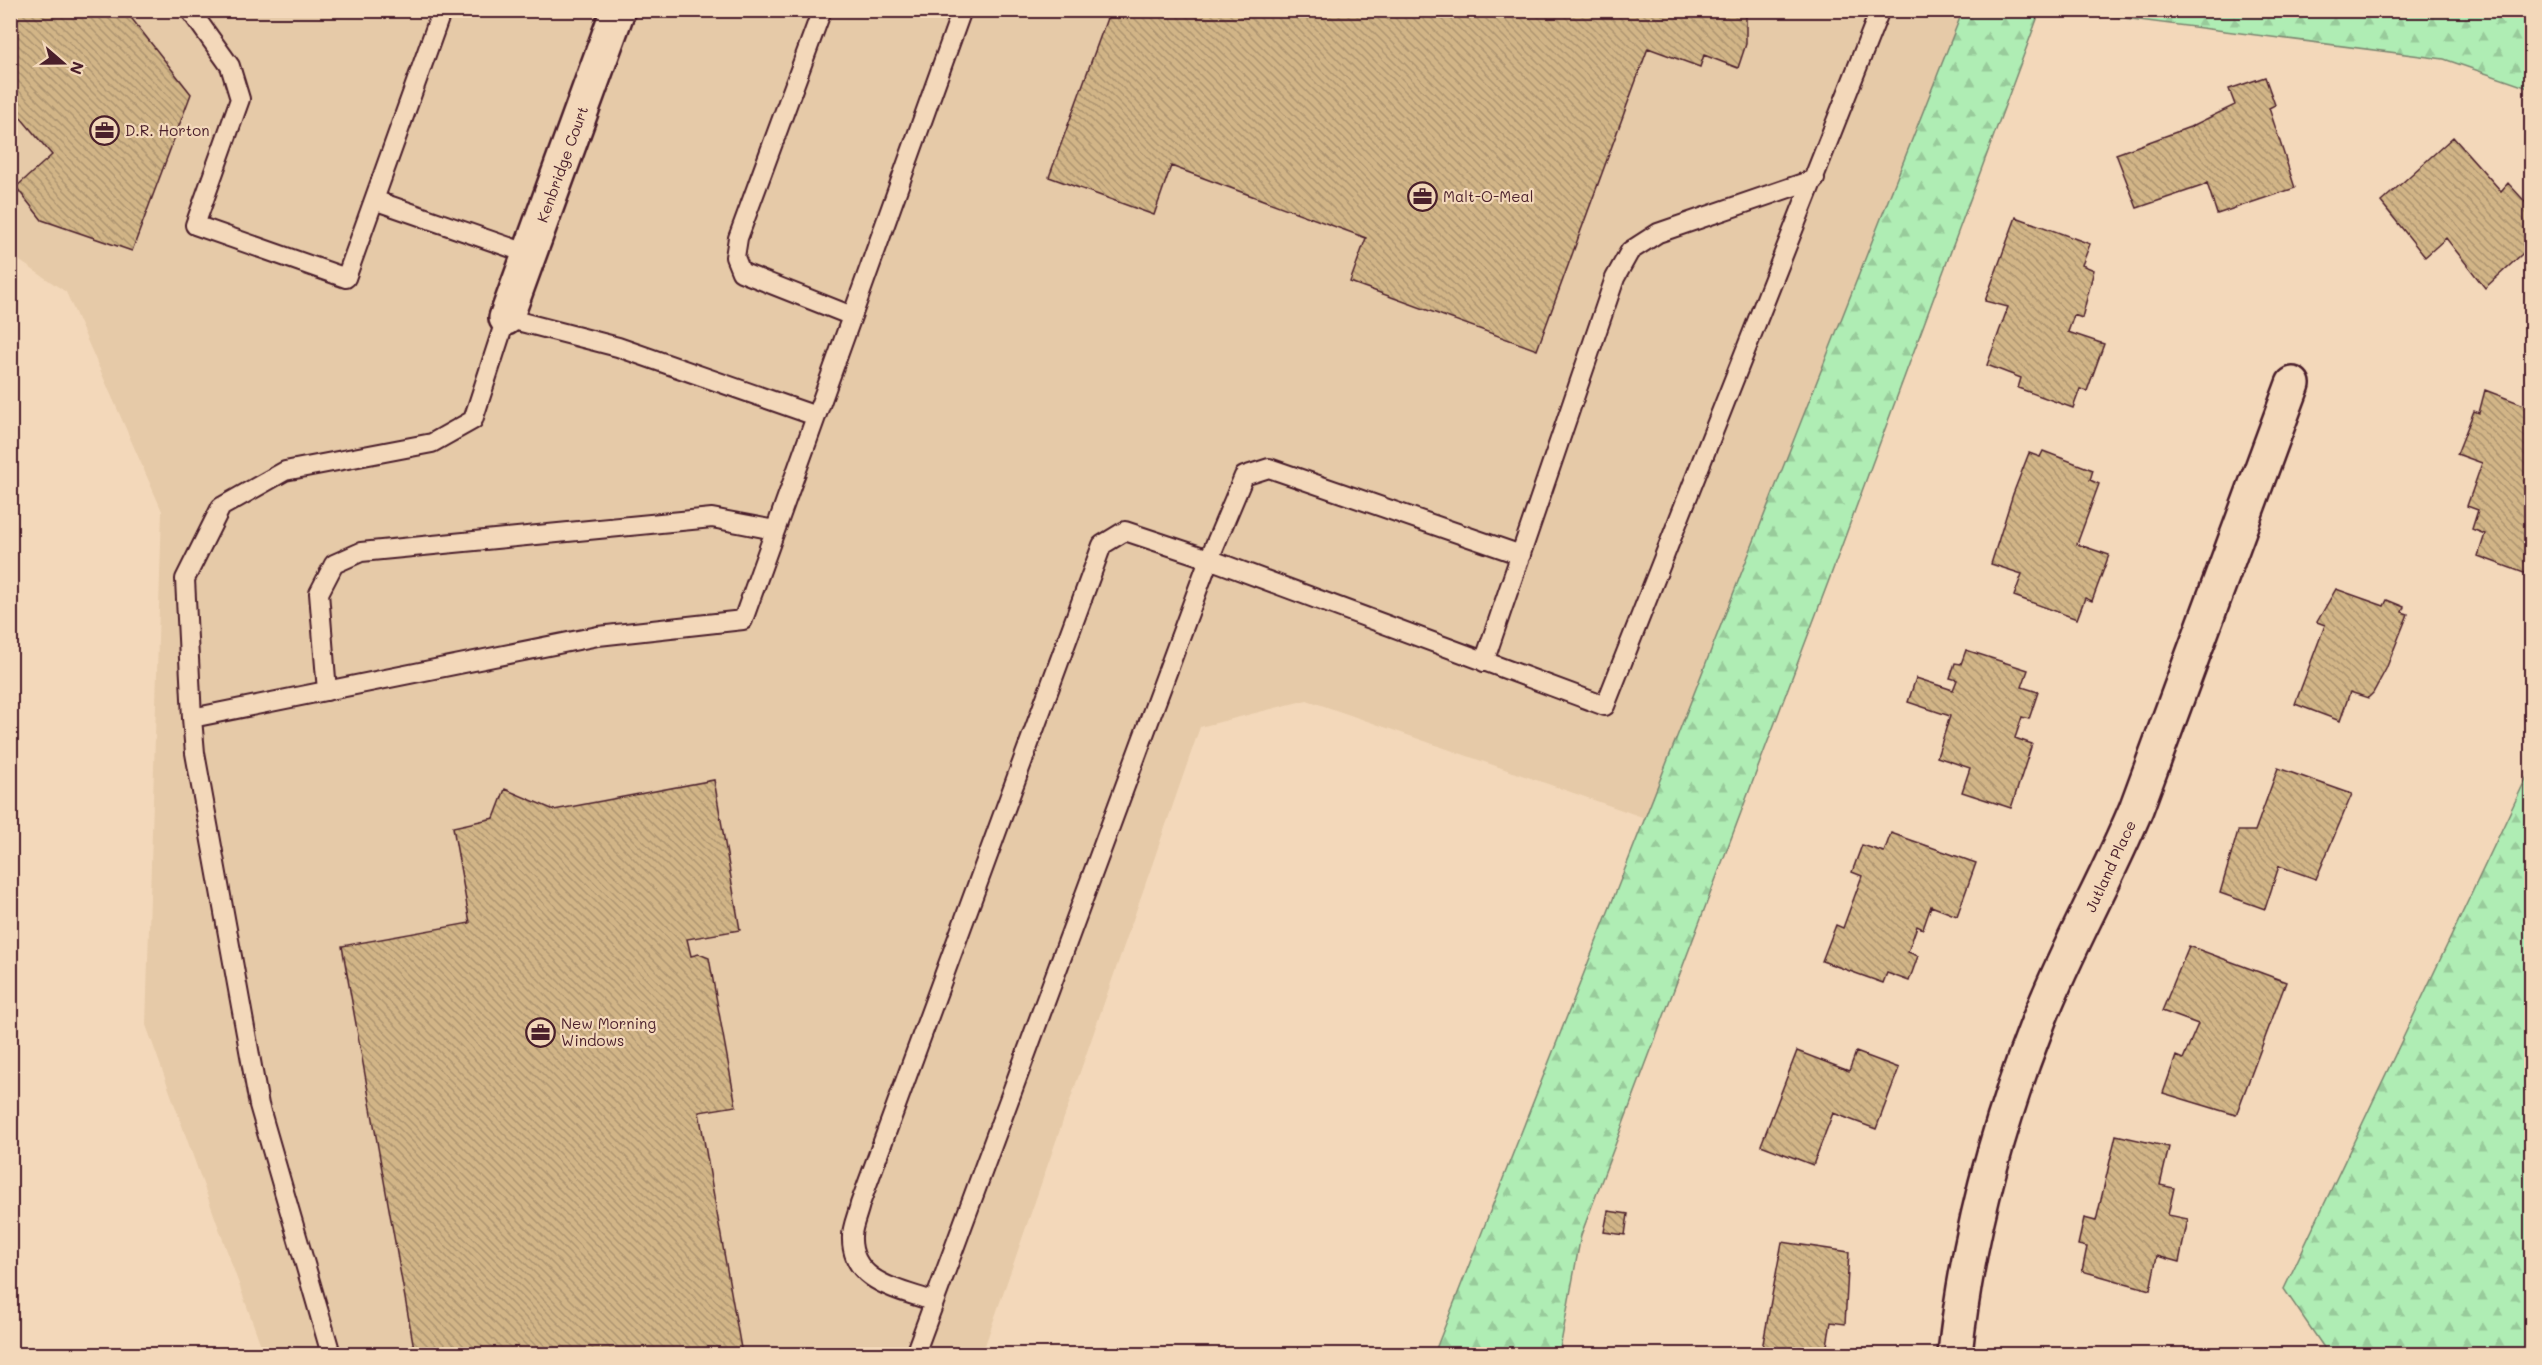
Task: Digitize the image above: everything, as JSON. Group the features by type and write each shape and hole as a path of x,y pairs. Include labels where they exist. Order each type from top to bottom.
{"street":[{"name":"Kenbridge Court","path":"506,318 618,10"},
{"name":"Jutland Place","path":"1955,1354 1971,1248 1994,1156 2022,1068 2060,971 2112,867 2136,809 2293,384"}],"lane":[{"path":"190,10 230,66 240,99 195,225 346,278 442,10"},
{"path":"822,10 738,238 735,257 741,272 852,316"},
{"path":"192,718 598,636 743,620 962,10"},
{"path":"932,1301 869,1278 854,1260 851,1235 868,1182 1102,546 1125,531 1209,559 1605,706 1880,10"},
{"path":"1484,662 1615,278 1630,251 1658,233 1815,179"},
{"path":"374,200 529,254"},
{"path":"331,1354 259,1105 195,753 185,579 221,507 285,471 432,443 473,420 506,318 618,347 816,416"},
{"path":"915,1354 932,1301 1209,559 1244,476 1269,468 1521,555"},
{"path":"327,691 319,593 334,564 361,552 712,518 775,530"}],"shaded area":[{"path":"10,11 1963,11 1645,818 1307,700 1200,727 982,1354 264,1354 146,1025 162,511 66,292 11,255"}],"green space":[{"path":"1963,10 2040,11 1832,572 1581,1235 1559,1354 1434,1354"},
{"path":"2069,11 2531,11 2531,89 2444,59"},
{"path":"2531,768 2531,1354 2327,1352 2284,1289"}],"building":[{"name":"D.R. Horton","path":"10,10 125,10 191,94 132,251 42,220 16,187 52,155 10,105"},
{"name":"Malt-O-Meal","path":"1110,10 1746,10 1746,44 1738,68 1704,55 1700,67 1648,48 1537,350 1350,282 1366,238 1171,166 1154,215 1049,177"},
{"path":"2265,77 2275,105 2269,108 2295,188 2217,214 2207,183 2137,208 2116,154 2190,127 2235,105 2229,89"},
{"path":"2453,137 2501,191 2508,183 2532,209 2532,245 2485,288 2446,238 2425,257 2381,202"},
{"path":"2016,217 2090,244 2082,265 2094,270 2082,318 2074,315 2068,332 2104,344 2087,391 2080,389 2073,408 2018,388 2021,378 1987,365 2008,307 1985,301"},
{"path":"2485,390 2532,408 2532,576 2478,556 2485,534 2472,529 2478,510 2467,506 2482,463 2457,454 2474,411 2479,413"},
{"path":"2043,451 2093,470 2090,480 2099,484 2077,544 2109,555 2092,601 2085,598 2077,619 2014,596 2022,574 1991,564 2013,494 2029,453 2040,457"},
{"path":"2336,589 2384,606 2387,600 2404,607 2402,612 2408,614 2386,669 2373,693 2368,698 2350,692 2340,721 2295,704 2325,625 2317,622"},
{"path":"1966,650 2028,670 2022,687 2038,692 2029,719 2022,717 2015,738 2032,744 2011,808 1962,792 1970,768 1937,757 1950,716 1908,702 1916,678 1953,690 1957,680 1950,678 1955,663 1961,664"},
{"path":"2278,768 2352,794 2316,879 2279,866 2265,909 2220,893 2238,831 2255,831"},
{"name":"New Morning Windows","path":"714,780 740,930 687,939 691,956 699,954 709,958 736,1106 699,1112 742,1354 415,1354 342,946 470,923 453,827 494,818 505,789 554,810"},
{"path":"1891,833 1976,863 1957,916 1931,906 1923,929 1917,926 1908,952 1918,956 1909,981 1887,973 1883,983 1822,961 1836,925 1843,928 1862,876 1852,872 1862,845 1884,852"},
{"path":"2189,946 2286,982 2236,1115 2163,1093 2176,1056 2183,1059 2198,1024 2162,1011"},
{"path":"1797,1051 1849,1071 1856,1052 1899,1068 1876,1129 1833,1113 1813,1165 1761,1145"},
{"path":"2116,1135 2169,1147 2160,1185 2174,1188 2168,1215 2188,1219 2179,1262 2157,1256 2150,1290 2082,1271 2087,1247 2078,1245 2084,1218 2096,1221"},
{"path":"1608,1211 1628,1214 1625,1235 1604,1232"},
{"path":"1782,1242 1849,1252 1845,1324 1831,1322 1827,1345 1834,1346 1833,1354 1761,1354"},
{"path":"2064,1351 2110,1353 2110,1354 2064,1354"}],"place":[{"name":"D.R. Horton","path":"104,130"},
{"name":"Malt-O-Meal","path":"1422,196"},
{"name":"New Morning Windows","path":"540,1032"}]}
